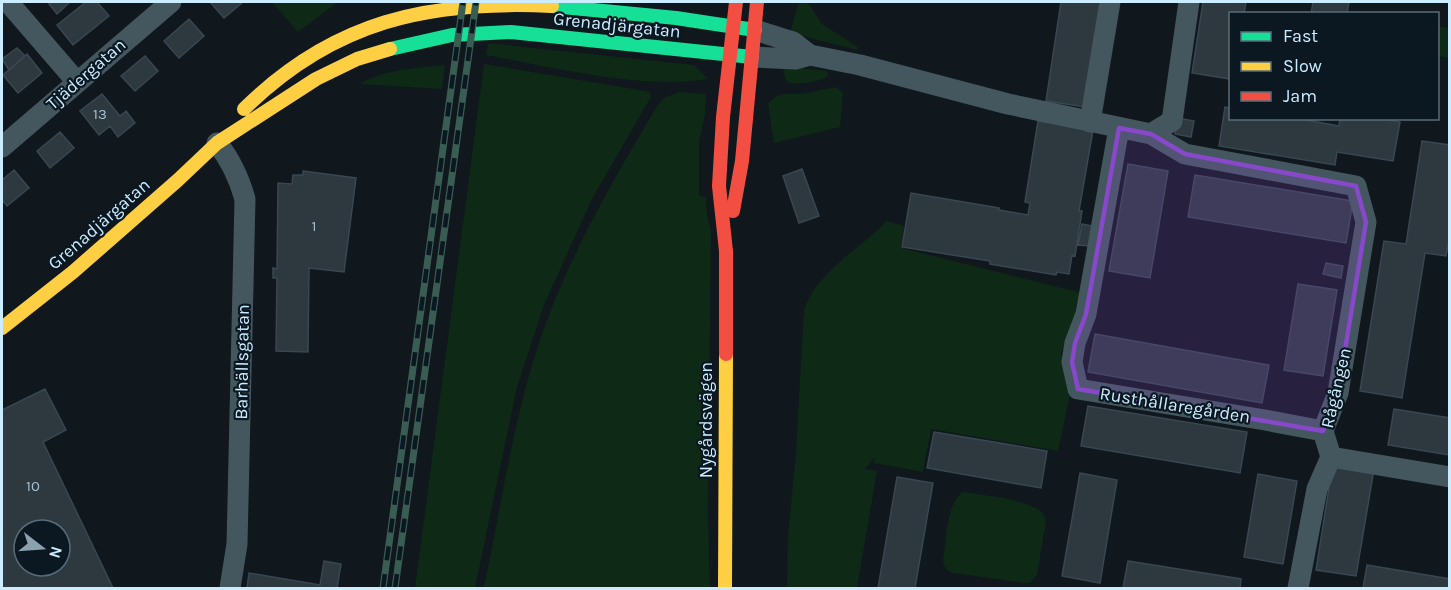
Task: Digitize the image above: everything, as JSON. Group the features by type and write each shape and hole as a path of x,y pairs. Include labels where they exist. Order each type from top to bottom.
{"street":[{"path":"8,2 77,82"},
{"name":"Tjädergatan","path":"2,147 171,2"},
{"name":"Nygårdsvägen","path":"725,588 726,251 719,186 723,117 736,2"},
{"name":"Nygårdsvägen","path":"726,251 742,161 757,2"},
{"path":"1090,122 1110,2"},
{"path":"755,30 793,42 810,54 1008,104 1151,134 1172,121 1189,2"},
{"name":"Grenadjärgatan","path":"217,143 231,122 249,103 285,72 310,55 359,31 424,10 469,4 507,3 643,14 755,30"},
{"name":"Grenadjärgatan","path":"2,328 72,272 217,143 316,79 357,59 405,44 488,32 511,32 752,57"},
{"path":"752,57 795,59 810,54"},
{"name":"Rusthållaregården","path":"1119,128 1086,314 1075,343 1072,362 1078,389 1323,431"},
{"name":"Rågången","path":"1151,134 1185,154 1356,186 1366,222 1338,393 1323,431 1330,457"},
{"name":"Barhällsgatan","path":"217,143 231,162 241,183 245,199 237,544 230,588"},
{"path":"1299,588 1317,489 1330,457 1449,477"}],"highlighted area":[{"path":"1119,128 1151,134 1185,154 1356,186 1366,222 1338,393 1323,431 1078,389 1072,362 1075,343 1086,314"}],"green space":[{"path":"272,2 338,2 298,32"},
{"path":"802,2 809,4 822,24 858,47 857,50 790,33 798,5"},
{"path":"1439,26 1449,28 1449,58 1439,56"},
{"path":"488,43 694,65 708,79 655,82 597,76 486,55"},
{"path":"484,64 645,91 650,92 651,97 592,199 544,305 517,387 475,588 415,588"},
{"path":"445,65 442,89 360,84 390,72"},
{"path":"785,66 827,71 829,75 810,82 790,83 786,81 783,71"},
{"path":"836,87 843,93 840,127 774,143 768,104 775,97"},
{"path":"679,92 706,94 705,114 699,142 699,196 706,197 711,231 708,515 710,588 484,588 520,410 536,352 560,287 589,226 657,106 664,98"},
{"path":"887,221 904,226 901,248 1082,293 1077,319 1061,353 1071,390 1058,451 931,429 923,472 874,463 875,457 865,469 877,471 857,588 787,588 788,536 796,453 804,310 810,296 829,272"},
{"path":"963,492 1023,503 1043,514 1046,522 1037,575 1030,583 954,573 945,567 943,561 950,513 957,497"}],"building":[{"path":"70,2 57,14 49,4"},
{"path":"86,2 97,2 109,16 73,45 57,25"},
{"path":"210,2 243,2 224,18"},
{"path":"1061,2 1101,2 1085,107 1046,101"},
{"path":"1203,2 1246,2 1244,12 1229,12 1229,79 1192,73"},
{"path":"1313,2 1349,2 1347,12 1311,12"},
{"path":"189,19 204,36 179,58 164,41"},
{"path":"17,48 25,56 9,70 2,59"},
{"path":"27,54 42,73 18,93 3,75"},
{"path":"145,56 158,71 135,91 121,76"},
{"path":"102,94 120,116 126,111 135,123 118,137 110,126 99,135 80,111"},
{"path":"1225,107 1229,108 1229,120 1307,120 1339,126 1340,120 1400,122 1393,161 1337,152 1335,165 1219,146"},
{"path":"1178,118 1194,121 1191,137 1175,134"},
{"path":"1038,121 1093,130 1079,211 1082,211 1075,256 1072,255 1069,274 1057,272 1056,275 990,264 990,261 902,247 911,193 1028,215 1030,203 1025,202"},
{"path":"60,132 74,148 50,168 37,151"},
{"path":"1422,141 1450,145 1450,236 1446,256 1425,253 1402,398 1360,391 1384,241 1406,244"},
{"path":"1128,164 1168,171 1150,278 1109,271"},
{"path":"802,169 819,216 799,223 783,176"},
{"path":"14,170 29,188 7,206 2,200 2,180"},
{"path":"303,171 356,178 344,272 309,268 308,352 276,351 277,278 273,278 273,268 277,269 278,183 292,184 293,175 303,175"},
{"path":"1195,175 1353,201 1346,243 1188,217"},
{"path":"1082,224 1093,226 1090,246 1078,245"},
{"path":"1326,263 1343,266 1341,278 1323,274"},
{"path":"1298,284 1337,290 1323,376 1284,370"},
{"path":"1095,334 1269,365 1262,403 1088,372"},
{"path":"45,389 66,430 43,442 113,588 2,588 2,410"},
{"path":"1088,406 1247,432 1240,473 1081,446"},
{"path":"1394,409 1450,418 1450,455 1388,445"},
{"path":"934,432 1047,451 1041,488 927,468"},
{"path":"1333,462 1374,469 1356,576 1316,570"},
{"path":"1080,473 1117,480 1100,583 1062,576"},
{"path":"1258,474 1297,481 1283,564 1244,557"},
{"path":"897,477 933,483 915,588 878,588"},
{"path":"324,561 341,564 337,588 247,588 249,573 320,585"},
{"path":"1128,561 1241,579 1240,588 1123,588"},
{"path":"1367,565 1450,579 1450,588 1363,588"}],"railway":[{"path":"383,588 463,2"},
{"path":"395,588 476,2"}],"traffic: fast":[{"path":"552,6 676,18 755,30"},
{"path":"390,49 452,35 511,32 752,57"}],"traffic: slow":[{"path":"244,109 278,79 312,55 348,36 385,22 464,7 552,6"},
{"path":"2,328 73,272 217,143 316,79 357,59 390,49"},
{"path":"725,588 726,354"}],"traffic: jam":[{"path":"726,354 726,251 719,186 723,117 736,2"},
{"path":"733,211 742,161 757,2"}]}
